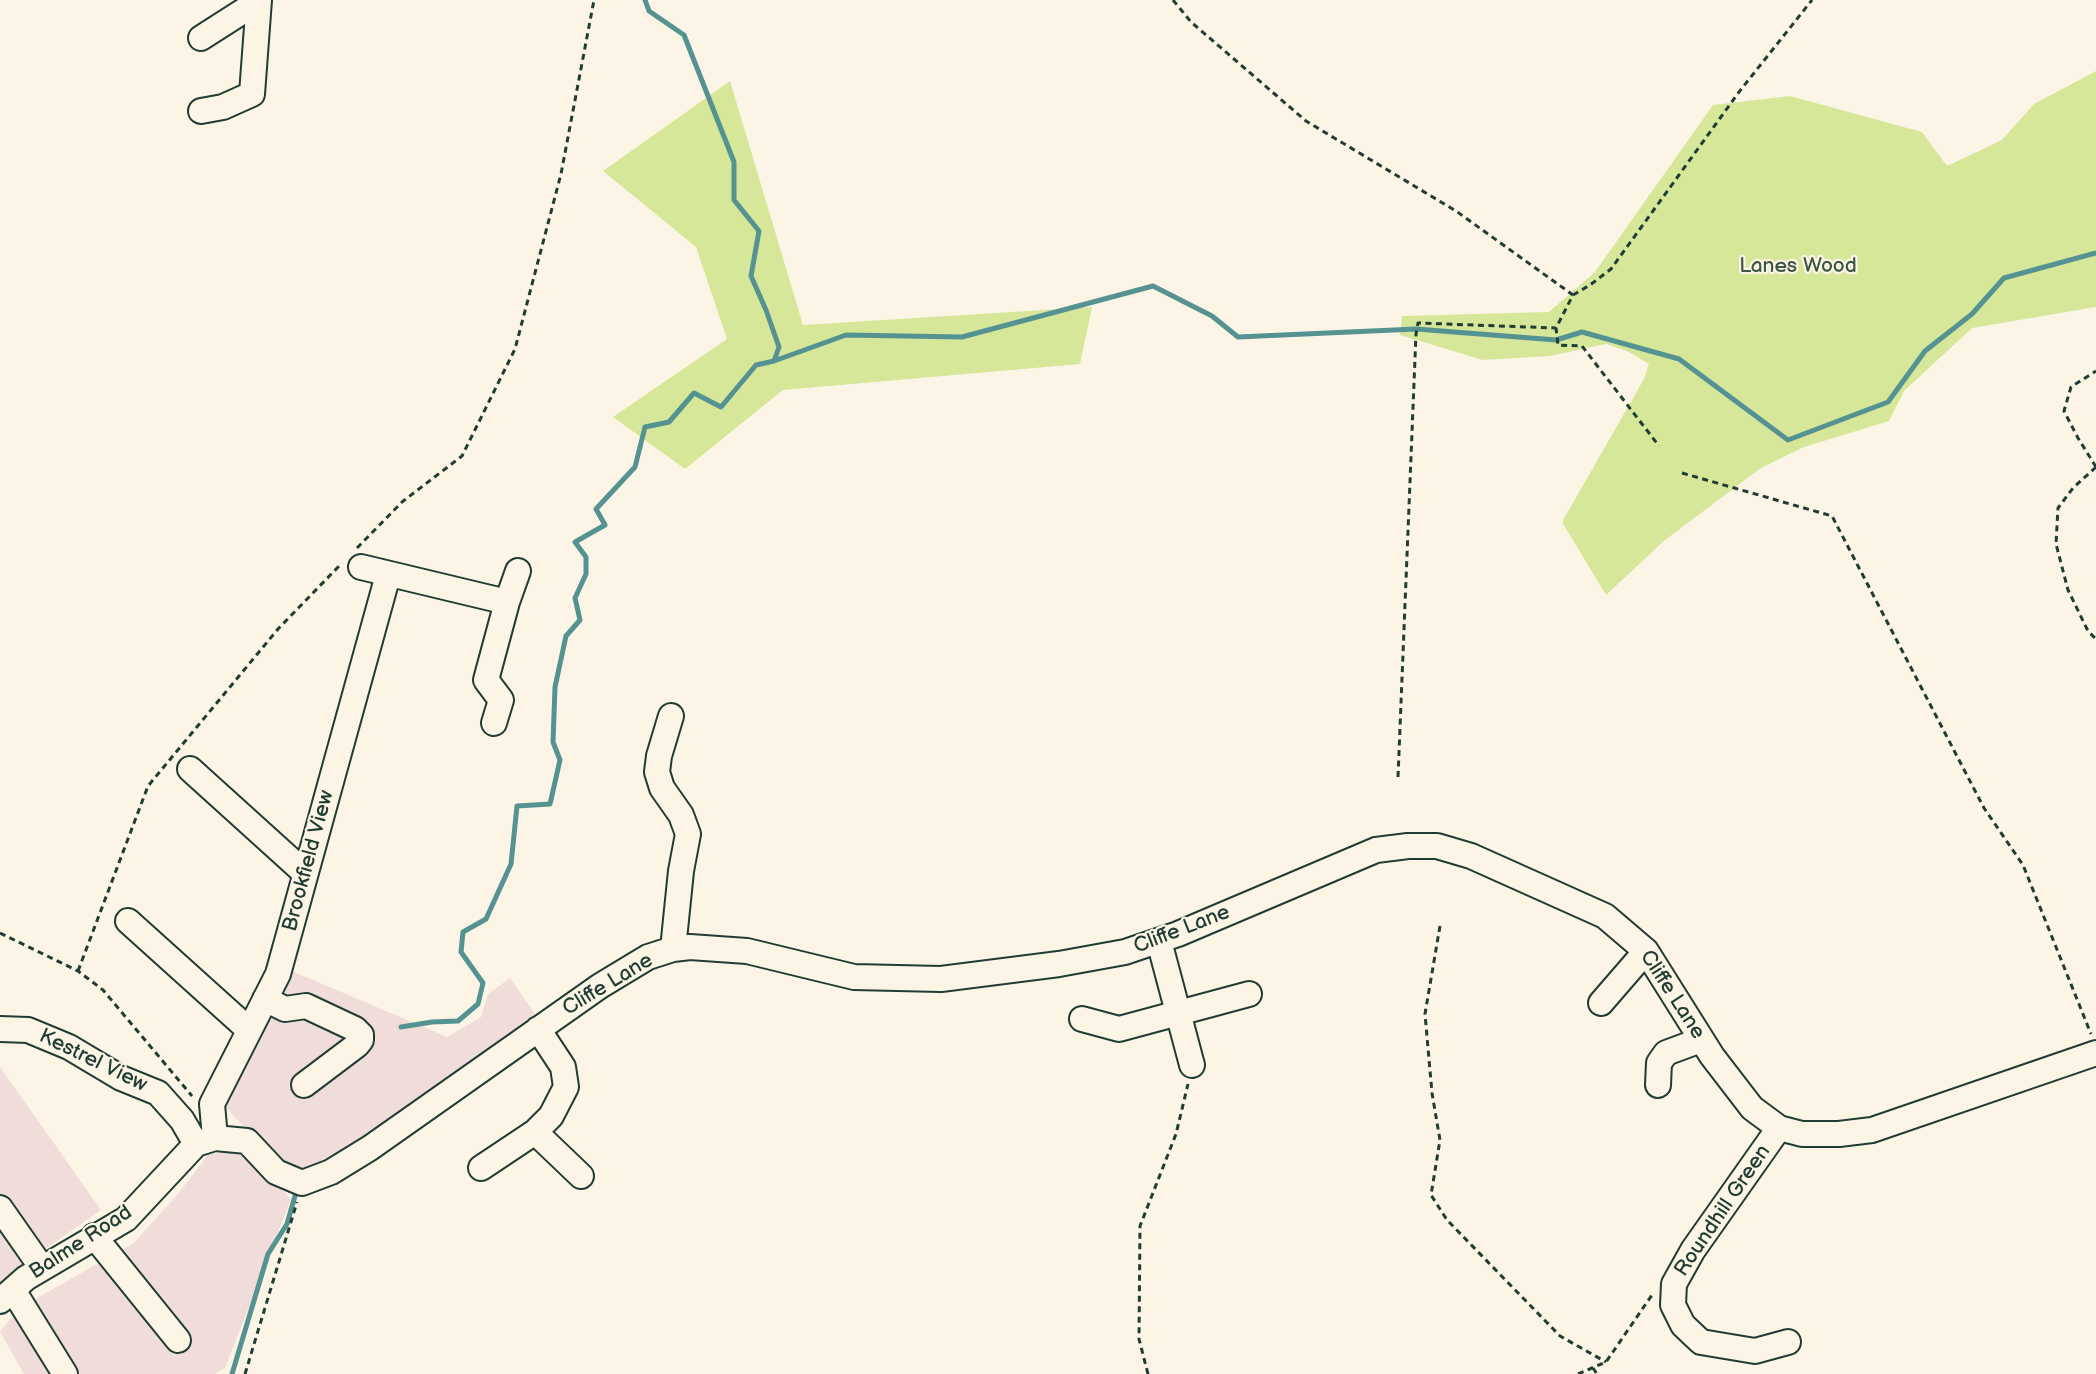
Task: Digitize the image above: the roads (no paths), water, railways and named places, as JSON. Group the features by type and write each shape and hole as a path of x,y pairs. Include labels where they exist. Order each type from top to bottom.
{"street":[{"path":"201,38 259,0"},
{"path":"201,111 223,107 252,94 259,0"},
{"path":"352,560 388,574 507,602"},
{"path":"494,723 501,700 486,680 507,602 518,571"},
{"name":"Brookfield View","path":"205,1141 212,1104 278,974 388,574"},
{"path":"671,716 657,771 662,788 681,815 688,834 681,871 673,949"},
{"path":"190,769 305,873"},
{"name":"Cliffe Lane","path":"205,1141 247,1141 276,1172 302,1183 331,1172 370,1148 600,986 648,957 673,949 690,947 747,951 854,977 940,979 1059,964 1125,952 1159,941 1376,849 1420,844 1437,846 1471,856 1605,916 1646,951 1701,1040 1752,1108 1779,1128 1802,1134 1839,1134 1872,1130 2094,1044"},
{"path":"128,921 249,1030"},
{"path":"1159,941 1192,1065"},
{"path":"1601,1003 1646,951"},
{"path":"1082,1019 1119,1029 1249,994"},
{"path":"265,999 285,1009 306,1006 355,1029 361,1035 361,1040 357,1045 304,1085"},
{"name":"Kestrel View","path":"0,1029 28,1030 69,1047 121,1078 158,1093 205,1141"},
{"path":"481,1168 535,1132 551,1116 566,1088 563,1067 538,1029"},
{"path":"1658,1085 1659,1063 1666,1053 1701,1040"},
{"name":"Roundhill Green","path":"1779,1128 1693,1250 1674,1284 1673,1305 1683,1324 1701,1342 1755,1351 1788,1342"},
{"path":"535,1132 581,1176"},
{"name":"Balme Road","path":"7,1295 26,1278 126,1219 205,1141"},
{"path":"0,1208 42,1268"},
{"path":"94,1236 178,1340"},
{"path":"7,1295 65,1374"}],"waterway":[{"path":"401,1027 458,1021 478,1004 483,983 461,952 463,932 486,919 511,864 517,806 550,804 560,760 553,742 555,687 566,636 580,620 575,598 586,574 586,557 575,542 605,525 596,509 635,467 645,427 669,422 694,393 721,407 756,365 774,361 779,347 751,276 759,231 734,200 734,162 684,35 649,11 645,0"},
{"path":"774,361 846,335 962,337 1153,286 1212,316 1238,337 1416,329 1556,340 1582,332 1679,359 1788,440 1888,402 1925,351 1972,314 2004,278 2096,253"},
{"path":"232,1374 268,1254 287,1224 295,1196"}],"park label":[{"name":"Lanes Wood","path":"1798,267"}]}
